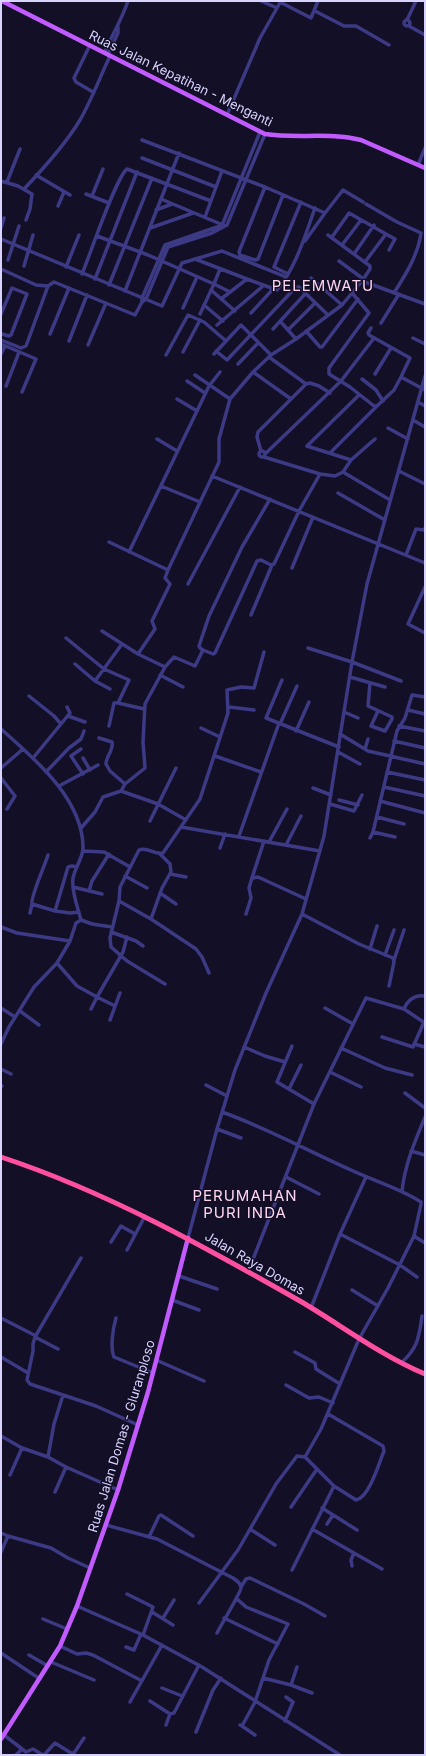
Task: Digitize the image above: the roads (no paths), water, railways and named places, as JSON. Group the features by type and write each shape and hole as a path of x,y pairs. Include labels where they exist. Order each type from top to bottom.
{"highway":[{"name":"Jalan Raya Domas","path":"1,1157 51,1175 145,1216 188,1238 311,1308 359,1339 401,1363 425,1373"}],"main road":[{"name":"Ruas Jalan Kepatihan - Menganti","path":"4,1 262,133 281,136 351,137 425,168"},
{"name":"Ruas Jalan Domas - Gluranploso","path":"2,1737 60,1646 77,1606 118,1490 138,1425 188,1238"}],"street":[{"path":"24,188 76,126 94,92 108,54 114,32 118,27 128,1"},
{"path":"261,1 277,8"},
{"path":"227,115 260,38 280,2 310,18 313,16 318,1"},
{"path":"416,1 404,24 425,35"},
{"path":"315,11 344,26 356,26 389,45"},
{"path":"90,45 74,78 76,82 94,92"},
{"path":"1,340 24,348 48,286 54,282 135,315 166,244 224,226 262,133"},
{"path":"142,140 179,153 325,212"},
{"path":"418,165 425,148"},
{"path":"6,182 20,150"},
{"path":"126,291 179,153"},
{"path":"142,158 216,187"},
{"path":"92,196 103,169"},
{"path":"82,274 109,203 125,170 128,169 137,172 211,201"},
{"path":"205,217 222,170"},
{"path":"95,279 137,172"},
{"path":"36,175 70,195"},
{"path":"109,285 152,178"},
{"path":"1,181 24,188 32,193 33,195 26,220"},
{"path":"265,187 239,252 240,255 255,260 258,259 283,195"},
{"path":"302,245 325,212 343,190 397,222 421,233 418,250 394,292"},
{"path":"58,206 64,192"},
{"path":"86,194 109,203"},
{"path":"161,199 224,226"},
{"path":"287,276 274,267 302,202"},
{"path":"156,210 172,204"},
{"path":"195,259 263,286 277,290 287,276 302,245 315,208"},
{"path":"150,228 193,213"},
{"path":"138,654 155,628 152,621 170,584 166,578 168,570 219,462 218,439 230,399 253,372 270,356 296,339 342,304 370,268 365,262 330,236 349,213 374,225 395,239 389,250"},
{"path":"1,228 4,218"},
{"path":"342,245 361,220"},
{"path":"354,254 374,225"},
{"path":"8,260 19,226"},
{"path":"365,262 386,234"},
{"path":"24,266 33,235"},
{"path":"66,266 79,235"},
{"path":"97,236 159,260 230,292"},
{"path":"1,239 82,274 126,291 142,301 164,306 183,262 222,251 287,276"},
{"path":"339,261 362,280 425,304"},
{"path":"200,314 220,269"},
{"path":"1,270 36,285 48,286"},
{"path":"183,308 197,277"},
{"path":"311,278 342,304"},
{"path":"221,299 247,279"},
{"path":"217,325 263,286"},
{"path":"306,384 270,356 250,334 242,326 240,326 215,353 226,360 250,334 294,288 297,286 328,315"},
{"path":"1,314 12,288 27,294 11,334 8,336 1,335"},
{"path":"50,334 69,288"},
{"path":"251,313 273,289"},
{"path":"211,290 235,311"},
{"path":"352,293 369,310 368,314 328,370 329,374 342,381 371,405 377,406"},
{"path":"273,329 305,294"},
{"path":"381,323 399,294"},
{"path":"69,341 87,296"},
{"path":"306,331 320,347 322,347 358,299"},
{"path":"88,345 106,303"},
{"path":"288,330 315,303"},
{"path":"204,305 222,320"},
{"path":"166,355 187,316 193,316 200,320 226,341"},
{"path":"183,352 200,320"},
{"path":"280,321 296,339"},
{"path":"330,453 394,390 402,377 410,358 368,334 371,328"},
{"path":"330,393 319,386 310,383 306,384 258,432 257,437 261,451 259,454 260,457 265,455 330,393 342,381 374,338"},
{"path":"413,338 425,344"},
{"path":"238,364 258,343"},
{"path":"1,354 3,345 36,359 22,392"},
{"path":"375,374 391,348"},
{"path":"6,386 20,352"},
{"path":"129,552 205,393 220,372"},
{"path":"253,372 291,399"},
{"path":"194,375 230,399"},
{"path":"188,1238 227,1096 244,1047 302,914 320,851 330,804 352,662 367,584 418,402 423,389 425,376"},
{"path":"402,377 423,389"},
{"path":"362,379 376,390 383,401"},
{"path":"187,381 205,393"},
{"path":"351,460 308,447 307,444 359,395"},
{"path":"177,399 197,411"},
{"path":"418,402 425,406"},
{"path":"413,420 425,427"},
{"path":"388,428 408,439"},
{"path":"157,439 177,451"},
{"path":"265,455 320,474 335,476 343,472 351,460 375,439"},
{"path":"399,471 425,484"},
{"path":"343,472 390,500"},
{"path":"251,615 272,565 299,510 320,474"},
{"path":"212,476 299,510 425,563"},
{"path":"161,486 200,502"},
{"path":"188,584 240,487"},
{"path":"338,492 385,520"},
{"path":"270,499 242,547 209,616 199,646 200,648 213,654 215,653 257,561 261,560 272,565"},
{"path":"292,568 313,516"},
{"path":"406,556 416,528 424,530 425,528"},
{"path":"109,542 168,570"},
{"path":"425,587 408,623 425,633"},
{"path":"102,631 138,654 165,667"},
{"path":"66,638 104,669 129,680 118,703"},
{"path":"95,681 122,644"},
{"path":"308,648 352,662 401,681"},
{"path":"121,791 125,784 146,766 143,742 144,709 160,675 174,657 196,665 203,650"},
{"path":"160,854 166,849 200,799 229,707 228,688 241,687 253,689 264,652"},
{"path":"74,664 95,681 110,689"},
{"path":"160,675 183,688"},
{"path":"350,676 385,687"},
{"path":"282,680 266,718 339,747"},
{"path":"370,682 367,705 378,711 392,719 385,731 371,726 378,711"},
{"path":"239,836 279,723 297,686"},
{"path":"370,838 377,817 390,755 399,726 405,718 412,695 425,697"},
{"path":"29,696 54,716 61,724"},
{"path":"296,731 309,702"},
{"path":"109,726 114,703 144,709"},
{"path":"34,758 68,716 70,711 67,706"},
{"path":"229,707 254,710"},
{"path":"408,710 425,714"},
{"path":"344,712 358,718"},
{"path":"68,716 85,722"},
{"path":"399,726 425,731"},
{"path":"201,728 220,737"},
{"path":"1,729 34,758 59,786 77,818 81,828 83,851 73,878 73,887 81,920"},
{"path":"46,772 69,748 81,739 84,731"},
{"path":"340,734 365,749 425,764"},
{"path":"99,738 112,742 113,745 106,764 110,771 125,784"},
{"path":"365,749 368,739"},
{"path":"394,740 425,748"},
{"path":"1,768 23,749"},
{"path":"81,749 71,756 83,774"},
{"path":"338,752 360,764"},
{"path":"214,756 261,772"},
{"path":"83,758 90,770"},
{"path":"59,786 98,765"},
{"path":"150,821 176,768"},
{"path":"387,772 425,780"},
{"path":"1,778 16,797 6,809"},
{"path":"1,786 4,782"},
{"path":"384,787 425,796"},
{"path":"313,788 331,796"},
{"path":"81,828 95,812 103,797 121,791 158,804 186,820"},
{"path":"330,804 354,811 362,795"},
{"path":"339,800 358,805"},
{"path":"380,802 425,813"},
{"path":"269,842 287,809"},
{"path":"286,845 301,816"},
{"path":"377,817 404,824"},
{"path":"181,827 320,851"},
{"path":"373,832 395,837"},
{"path":"220,848 225,834"},
{"path":"246,914 251,898 249,888 264,841"},
{"path":"151,918 160,893 170,874 170,864 160,854 142,848 139,850 120,887 120,901 110,938 111,947 120,955 165,984"},
{"path":"83,851 100,850 130,867"},
{"path":"89,891 92,882 109,854"},
{"path":"30,913 32,904 30,902 33,892 41,876 48,855"},
{"path":"55,911 68,867 77,867"},
{"path":"170,874 186,877"},
{"path":"125,876 147,888"},
{"path":"253,878 258,877 306,899"},
{"path":"73,887 102,894"},
{"path":"160,893 176,904"},
{"path":"120,901 151,918 196,949 202,957 209,973"},
{"path":"32,904 55,911 79,912"},
{"path":"302,914 394,960"},
{"path":"81,920 92,924 112,927"},
{"path":"1,1043 35,984 57,963 70,941 76,923 81,920"},
{"path":"370,949 376,926"},
{"path":"1,927 20,934 70,941"},
{"path":"385,955 394,930"},
{"path":"389,986 394,960 404,930"},
{"path":"111,932 127,937 143,946"},
{"path":"91,1009 123,952 127,937"},
{"path":"57,963 77,986 115,1006"},
{"path":"110,1020 120,993"},
{"path":"422,1000 425,995"},
{"path":"404,1009 410,1000 418,996 425,995"},
{"path":"248,1272 314,1104 366,998 404,1009 425,1022 413,1047 382,1037"},
{"path":"1,1008 15,1017"},
{"path":"325,1008 353,1024"},
{"path":"20,1010 39,1025"},
{"path":"414,1044 425,1047"},
{"path":"292,1046 278,1082 314,1104"},
{"path":"244,1047 265,1056 285,1062"},
{"path":"341,1048 385,1068 412,1075"},
{"path":"289,1089 301,1066"},
{"path":"1,1069 11,1074"},
{"path":"330,1072 362,1087"},
{"path":"206,1085 227,1096"},
{"path":"405,1093 425,1108"},
{"path":"222,1112 248,1121 366,1177 402,1191 423,1202 414,1236 378,1306 359,1339 328,1414 305,1457"},
{"path":"402,1191 405,1171 411,1151 425,1117"},
{"path":"217,1128 241,1138"},
{"path":"411,1151 425,1155"},
{"path":"286,1177 319,1194"},
{"path":"311,1308 340,1234 366,1177"},
{"path":"127,1250 145,1216"},
{"path":"112,1242 121,1226 135,1234"},
{"path":"340,1234 400,1264 417,1277"},
{"path":"414,1236 425,1243"},
{"path":"81,1258 36,1337 33,1344 27,1382 96,1406 138,1425"},
{"path":"179,1276 217,1289"},
{"path":"352,1290 378,1306"},
{"path":"172,1300 199,1310"},
{"path":"401,1363 414,1349 418,1340 422,1316"},
{"path":"1,1318 58,1349"},
{"path":"116,1318 114,1332 114,1357 153,1373"},
{"path":"295,1352 316,1363 316,1370 340,1384"},
{"path":"1,1357 28,1373"},
{"path":"156,1360 204,1381"},
{"path":"286,1385 310,1398 319,1397 332,1402"},
{"path":"48,1457 54,1424 63,1395"},
{"path":"199,1603 220,1572 238,1550 276,1484 295,1458 300,1456 305,1457 334,1486 356,1500 362,1498 372,1482 384,1448 381,1443 328,1414"},
{"path":"1,1436 22,1448 48,1457 66,1467 118,1490"},
{"path":"10,1475 22,1448"},
{"path":"54,1492 66,1467"},
{"path":"291,1507 317,1469"},
{"path":"292,1570 334,1486"},
{"path":"322,1508 358,1530"},
{"path":"149,1537 159,1516 161,1515 193,1536"},
{"path":"327,1524 332,1515"},
{"path":"106,1525 160,1541 233,1578 241,1587"},
{"path":"312,1529 382,1569"},
{"path":"250,1530 275,1545"},
{"path":"1,1533 51,1548 90,1568"},
{"path":"1,1552 8,1536"},
{"path":"352,1566 351,1560 354,1553"},
{"path":"217,1632 232,1604 237,1599 241,1587 246,1579 250,1578 304,1604 324,1616"},
{"path":"126,1647 134,1650 142,1635 153,1607 152,1605 127,1594"},
{"path":"237,1599 246,1607 288,1624 269,1660 255,1702 241,1726 255,1735"},
{"path":"163,1618 174,1600"},
{"path":"77,1606 142,1635 199,1665 340,1755"},
{"path":"152,1612 174,1625"},
{"path":"224,1618 278,1644"},
{"path":"43,1619 67,1629"},
{"path":"130,1702 162,1645"},
{"path":"60,1646 77,1654 93,1654 142,1681"},
{"path":"1,1653 40,1679"},
{"path":"29,1655 49,1664 94,1680"},
{"path":"166,1725 170,1714 173,1714 199,1665"},
{"path":"291,1684 297,1667"},
{"path":"196,1732 213,1690 221,1678"},
{"path":"263,1678 291,1684 312,1693"},
{"path":"162,1688 182,1696"},
{"path":"286,1697 293,1702 286,1721"},
{"path":"150,1701 170,1714"},
{"path":"2,1737 27,1752 33,1749 44,1755 55,1743 71,1753 74,1753 84,1738"},
{"path":"16,1755 22,1749"}],"district":[{"name":"PELEMWATU","path":"323,286"},
{"name":"PERUMAHAN PURI INDA","path":"245,1204"}]}
